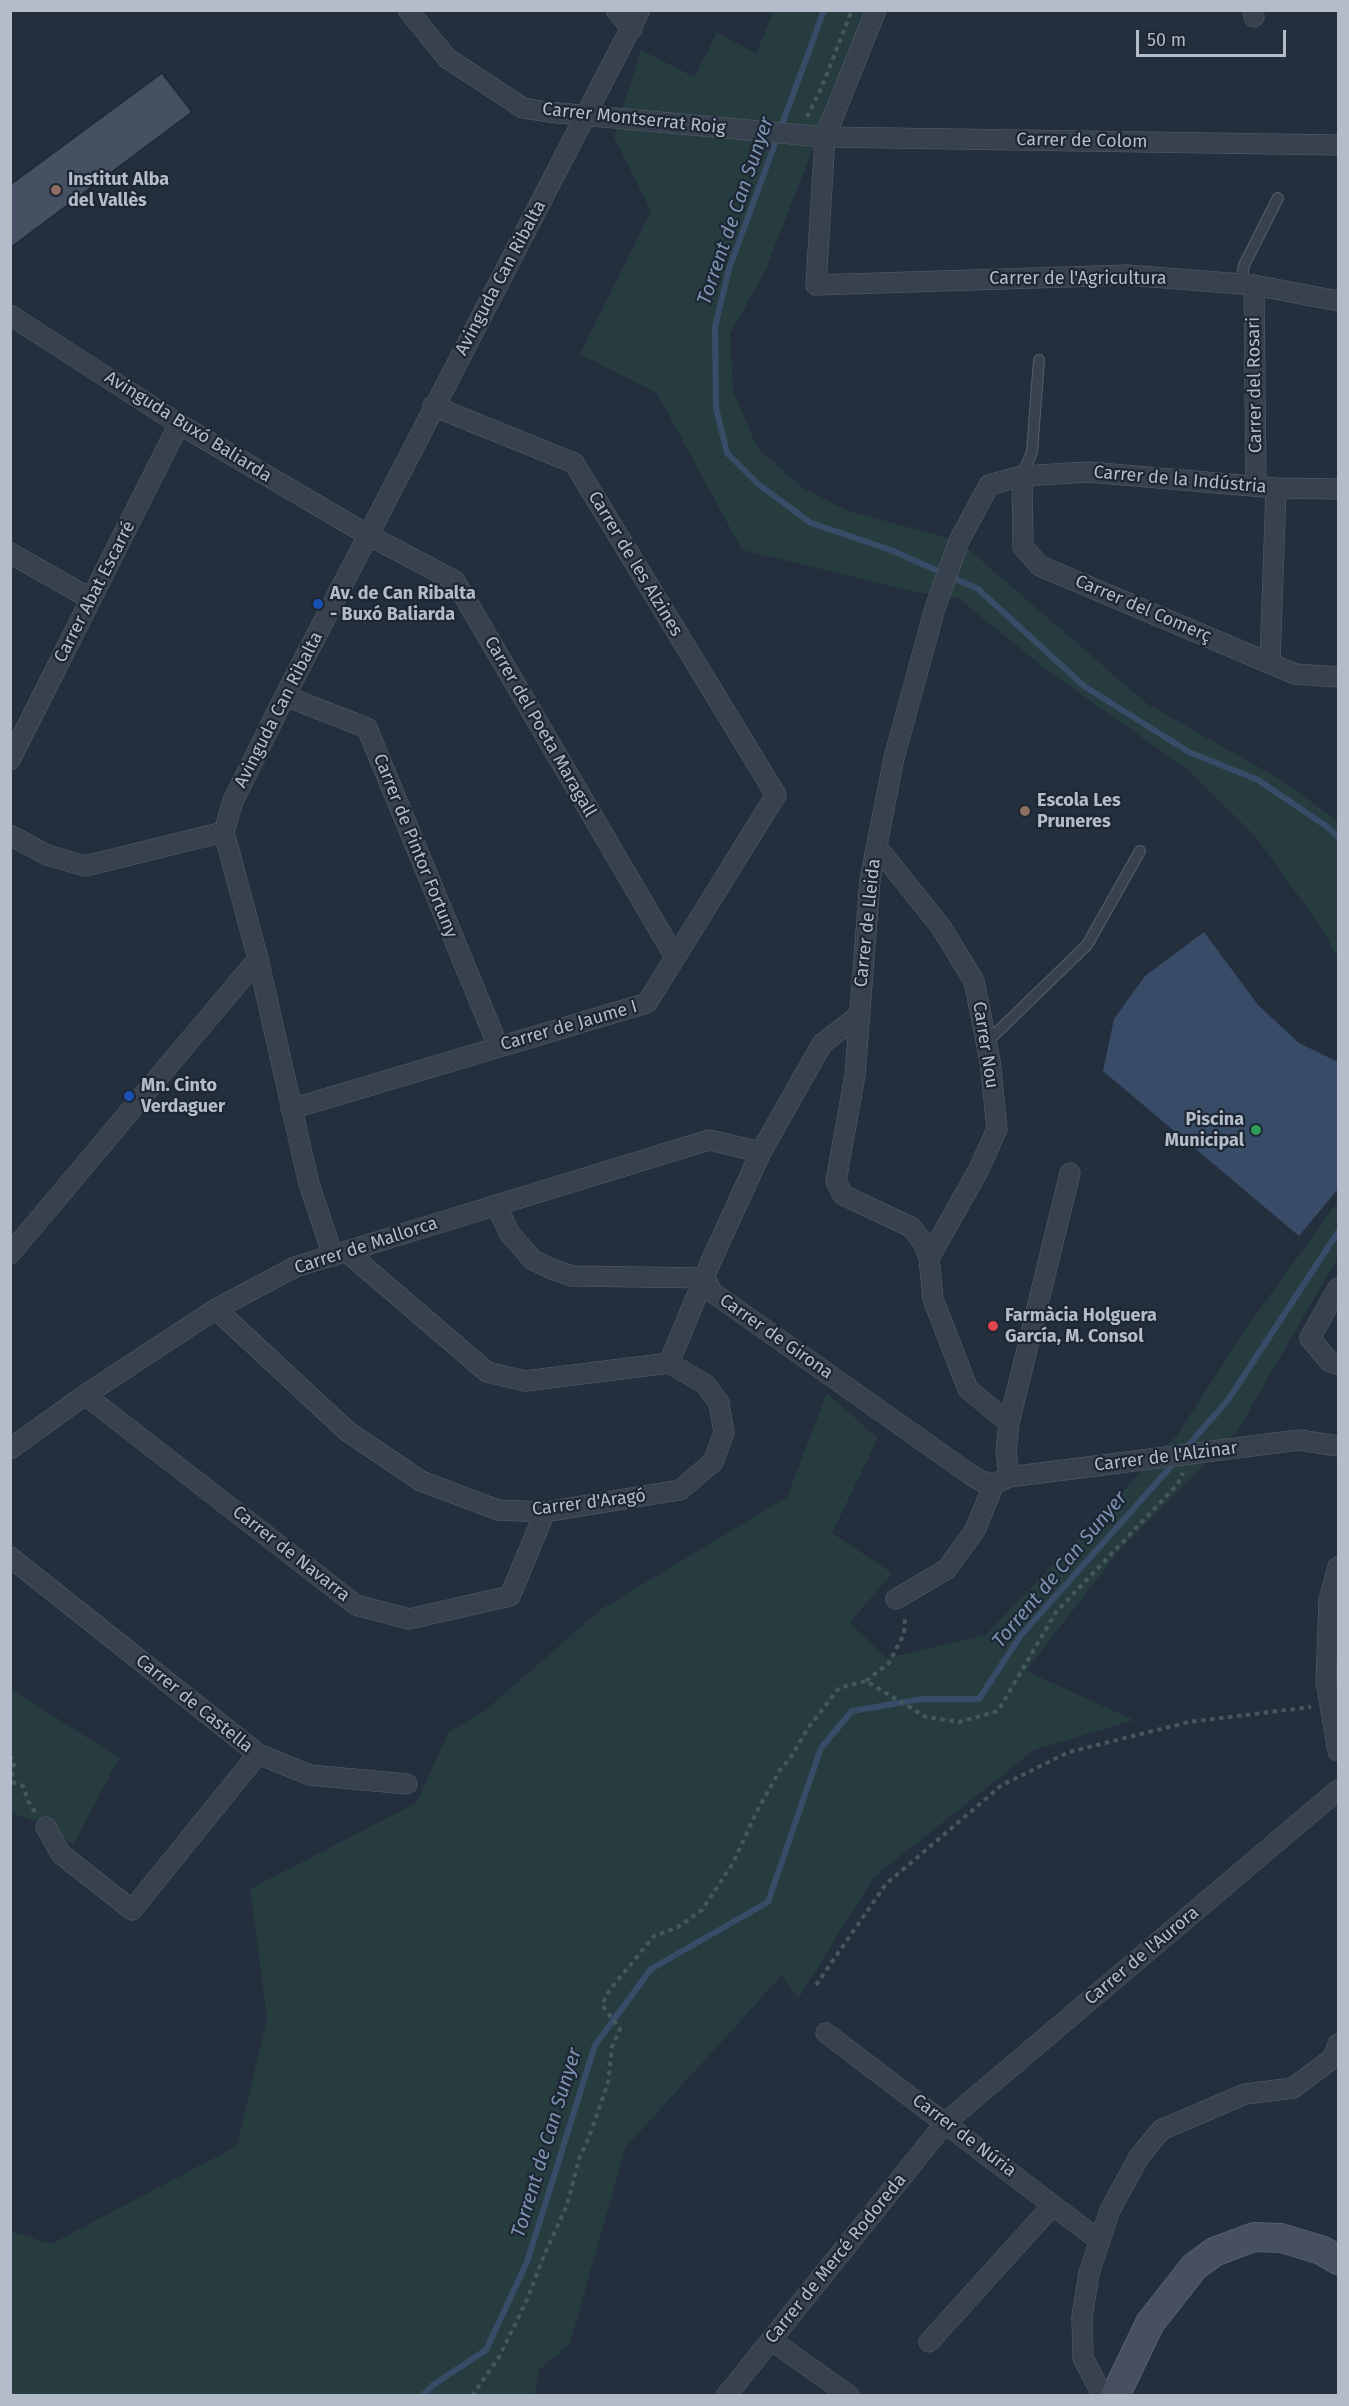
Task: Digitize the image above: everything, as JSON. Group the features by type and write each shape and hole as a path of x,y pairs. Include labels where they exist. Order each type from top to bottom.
{"street":[{"name":"Carrer Montserrat Roig","path":"408,10 447,58 523,108 587,117 825,137"},
{"path":"616,10 632,29"},
{"name":"Avinguda Can Ribalta","path":"224,832 233,801 285,696 433,406 587,117 640,10"},
{"path":"825,137 876,10"},
{"name":"Carrer de Colom","path":"825,137 1338,145"},
{"name":"Carrer de l'Agricultura","path":"825,137 816,285 1128,275 1247,284 1338,301"},
{"name":"Carrer del Rosari","path":"1247,284 1256,486"},
{"name":"Avinguda Buxó Baliarda","path":"10,315 179,424 368,535"},
{"name":"Carrer de les Alzines","path":"433,406 574,464 776,795"},
{"name":"Carrer Abat Escarré","path":"10,759 179,424"},
{"name":"Carrer de la Indústria","path":"1022,476 1089,472 1276,488 1338,489"},
{"name":"Carrer de Lleida","path":"929,1258 923,1242 911,1227 843,1195 836,1181 855,1075 870,880 894,758 935,608 959,540 989,485 1022,476"},
{"name":"Carrer del Comerç","path":"1022,476 1023,547 1040,566 1295,674 1338,677"},
{"path":"1270,663 1276,488"},
{"name":"Carrer del Poeta Maragall","path":"368,535 455,581 675,957"},
{"path":"10,553 91,599"},
{"name":"Carrer de Pintor Fortuny","path":"285,696 367,728 498,1046"},
{"name":"Carrer de Jaume I","path":"291,1108 646,1003 776,795"},
{"path":"10,834 47,855 85,866 224,832 258,959 309,1184 340,1254 487,1372 525,1381 669,1363 761,1152 822,1044 859,1015"},
{"name":"Carrer Nou","path":"877,847 941,927 974,981 986,1043 997,1129 978,1171 929,1258"},
{"path":"10,1254 258,959"},
{"name":"Carrer de Mallorca","path":"10,1449 85,1395 216,1309 295,1267 709,1140 761,1152"},
{"path":"902,1595 947,1569 975,1530 1002,1480 1009,1423 1070,1173"},
{"name":"Carrer de Girona","path":"496,1206 510,1234 533,1260 572,1276 705,1278 712,1292 971,1475 981,1481 1002,1480"},
{"path":"929,1258 933,1299 968,1389 1009,1423"},
{"path":"1338,1288 1310,1338 1329,1361 1338,1365"},
{"name":"Carrer d'Aragó","path":"216,1309 347,1431 421,1481 498,1510 545,1512 680,1490 713,1462 724,1433 718,1403 705,1384 669,1363"},
{"name":"Carrer de Navarra","path":"85,1395 356,1605 399,1616 410,1618 510,1596 545,1512"},
{"name":"Carrer de l'Alzinar","path":"1002,1480 1299,1440 1338,1446"},
{"name":"Carrer de Castella","path":"10,1557 258,1754 310,1775 407,1784"},
{"path":"1338,1567 1329,1600 1326,1681 1338,1751"},
{"path":"46,1827 61,1854 132,1910 258,1754"},
{"name":"Carrer de l'Aurora","path":"946,2122 1338,1790"},
{"name":"Carrer de Núria","path":"826,2033 1100,2241"},
{"path":"1102,2396 1083,2358 1082,2317 1089,2273 1110,2210 1134,2166 1161,2130 1245,2094 1293,2088 1333,2058 1338,2044"},
{"name":"Carrer de Mercé Rodoreda","path":"726,2396 946,2122"},
{"path":"929,2342 1053,2205"},
{"path":"1115,2396 1150,2323 1194,2267 1214,2252 1254,2237 1281,2238 1321,2250 1338,2260"},
{"path":"771,2340 850,2396"}],"lane":[{"path":"1247,284 1244,265 1278,198"},
{"path":"1022,476 1032,452 1038,360"},
{"path":"986,1043 1087,945 1140,851"}],"path":[{"path":"797,116 807,117 852,10"},
{"path":"866,1681 926,1717 959,1722 998,1711 1056,1612 1177,1485 1190,1454"},
{"path":"472,2396 499,2357 526,2302 567,2205 579,2159 608,2083 612,2047 620,2029 602,2005 609,1991 654,1936 678,1927 702,1910 733,1863 757,1811 780,1770 791,1757 808,1728 839,1688 866,1681 889,1664 904,1634 902,1595"},
{"path":"816,1985 886,1884 1002,1785 1069,1752 1189,1722 1330,1705"},
{"path":"10,1755 14,1763 11,1782 23,1786 28,1801 46,1827"}],"green space":[{"path":"774,11 866,11 766,269 730,334 733,391 757,447 801,487 848,511 959,541 1146,703 1281,780 1338,821 1338,959 1323,930 1255,836 1188,770 1047,670 958,598 920,593 742,550 657,393 580,354 651,211 614,137 641,50 694,77 717,33 756,53"},
{"path":"1338,1201 1338,1257 1238,1430 1117,1553 1026,1671 1134,1720 1034,1750 874,1877 798,1999 782,1975 625,2148 570,2344 539,2370 535,2395 11,2395 10,2231 51,2244 237,2146 267,2018 250,1889 416,1803 449,1732 486,1710 600,1610 787,1497 827,1393 878,1438 832,1533 892,1573 850,1623 886,1658 986,1635 1177,1435 1250,1323"},
{"path":"10,1688 119,1758 73,1845 47,1825 11,1813"}],"water":[{"name":"Piscina Municipal","path":"1204,932 1258,1005 1299,1043 1338,1062 1338,1189 1299,1236 1103,1071 1114,1019 1145,976"}],"building":[{"path":"162,73 192,112 10,248 10,185"}],"waterway":[{"name":"Torrent de Can Sunyer","path":"824,10 729,269 715,327 716,408 727,453 759,485 811,523 891,550 978,589 1084,686 1189,752 1258,780 1326,826 1338,837"},
{"name":"Torrent de Can Sunyer","path":"1185,1449 1228,1400 1338,1232"},
{"name":"Torrent de Can Sunyer","path":"422,2396 433,2385 486,2350 527,2262 595,2045 651,1969 768,1902 821,1748 852,1711 922,1699 979,1699 1021,1635 1175,1462"}],"place":[{"name":"Institut Alba del Vallès","path":"56,190"},
{"name":"Av. de Can Ribalta - Buxó Baliarda","path":"318,604"},
{"name":"Escola Les Pruneres","path":"1025,811"},
{"name":"Mn. Cinto Verdaguer","path":"129,1096"},
{"name":"Piscina Municipal","path":"1256,1130"},
{"name":"Farmàcia Holguera García, M. Consol","path":"993,1326"}]}
